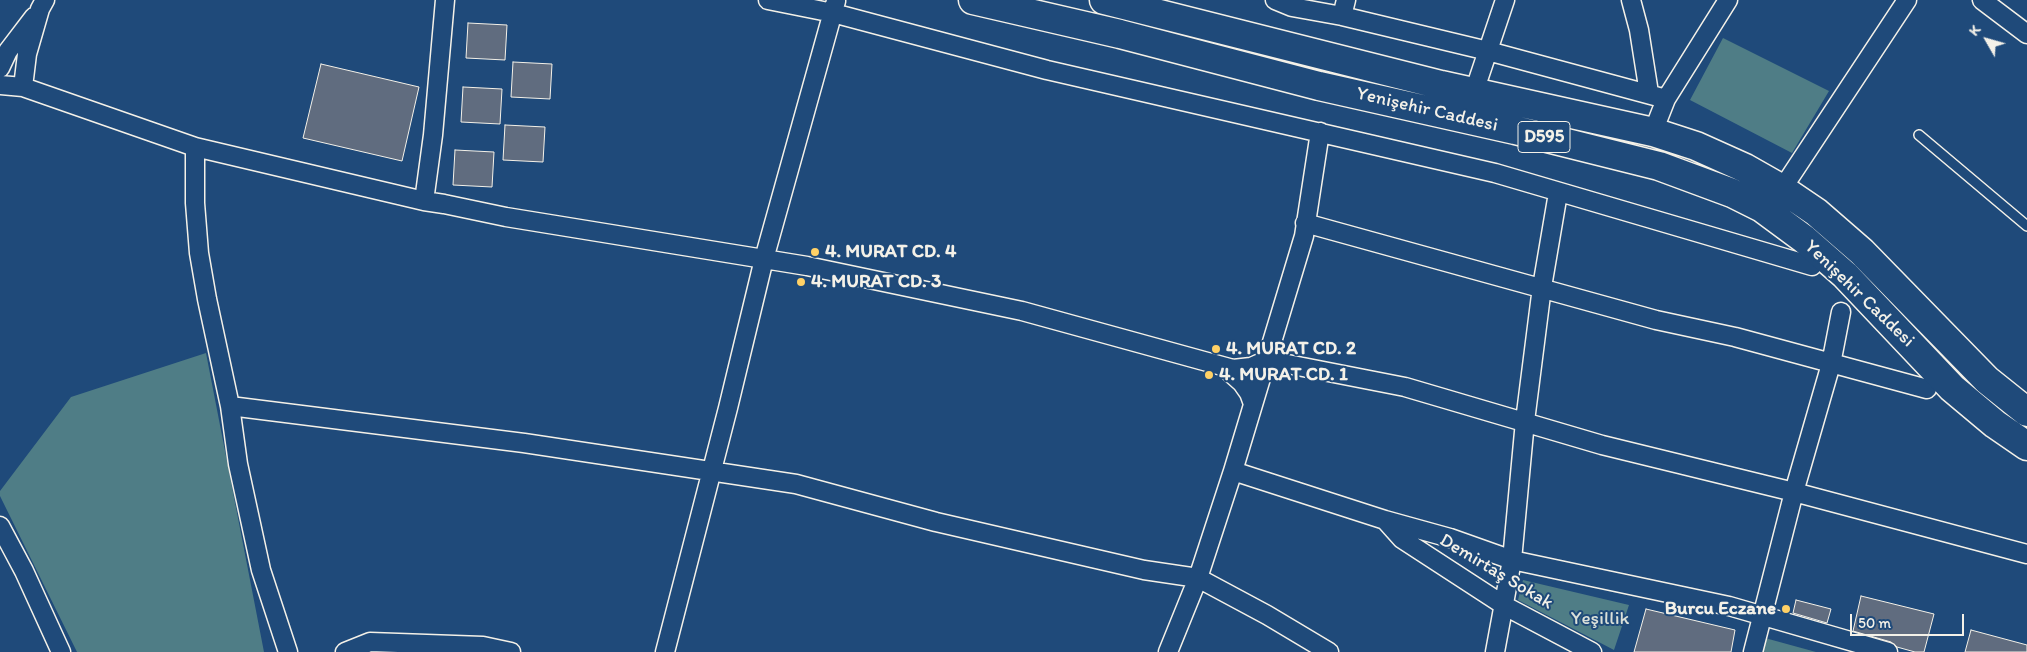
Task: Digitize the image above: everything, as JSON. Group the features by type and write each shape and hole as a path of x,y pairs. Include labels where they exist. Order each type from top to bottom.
{"highway":[{"name":"Yenişehir Caddesi","path":"972,0 1120,34 1319,86 1507,128 1659,166 1732,193 1762,208 1818,251 1845,275 1952,388 1995,424 2027,446"},
{"name":"Yenişehir Caddesi","path":"1121,2 1163,8 1340,61 1653,132 1696,146 1744,168 1782,189 1816,212 1862,252 1987,380 2027,412"},
{"path":"1120,34 1121,2"},
{"path":"1157,44 1163,8"}],"street":[{"path":"424,201 433,136 445,0"},
{"path":"768,0 835,7 1047,70 1495,173 1812,266"},
{"path":"1275,0 1292,7 1328,15 1344,8 1666,99"},
{"path":"1474,92 1505,0"},
{"path":"1631,0 1639,30 1649,93"},
{"path":"1653,132 1666,99 1728,0"},
{"path":"1782,189 1907,0"},
{"path":"1982,0 2027,34"},
{"path":"0,68 8,51 42,4"},
{"path":"23,87 27,54 42,4"},
{"path":"665,652 764,258 835,7"},
{"path":"0,85 23,87 195,147 424,201 506,217 807,266 1022,311 1233,369 1251,367 1267,360 1405,388 1525,421 1602,445 1794,492 2027,554"},
{"path":"1168,652 1198,578 1233,471 1304,236 1320,132"},
{"path":"195,147 195,203 199,253 207,299 230,406 238,464 261,570 288,652"},
{"path":"1495,652 1512,560 1525,421 1542,287 1558,193"},
{"path":"1305,223 1656,320 1736,337 1927,389"},
{"path":"1753,652 1794,492 1831,364 1841,312"},
{"path":"1224,367 1242,383 1249,393 1253,404"},
{"path":"230,406 329,417 712,470 796,484 936,522 1144,570 1198,578 1267,615 1329,652"},
{"path":"1233,471 1385,520 1450,538 1512,560 1649,588 1762,615 1888,652"},
{"name":"Demirtaş Sokak","path":"1385,520 1402,539 1505,606 1592,652"},
{"path":"0,526 24,571 61,652"},
{"path":"345,652 370,642 482,646 511,652"}],"lane":[{"path":"1919,135 2027,226"}],"green space":[{"path":"1723,38 1829,91 1792,153 1690,100"},
{"path":"206,353 264,652 77,652 0,496 0,491 71,397"},
{"name":"Yeşillik","path":"1523,580 1629,605 1614,650 1518,600"},
{"path":"1765,638 1816,652 1762,652"}],"building":[{"path":"468,23 507,25 505,60 466,58"},
{"path":"513,62 552,64 550,99 511,97"},
{"path":"321,64 419,87 402,161 303,138"},
{"path":"463,87 502,89 500,124 461,122"},
{"path":"505,125 545,127 543,162 503,160"},
{"path":"455,150 494,152 492,187 453,185"},
{"path":"1861,596 1934,614 1924,652 1915,652 1897,647 1891,642 1853,631"},
{"path":"1796,600 1831,609 1827,623 1793,613"},
{"path":"1646,609 1735,630 1731,652 1634,652"},
{"path":"1971,630 2027,645 2027,652 1965,652"}],"place":[{"name":"4. MURAT CD. 4","path":"815,252"},
{"name":"4. MURAT CD. 3","path":"801,282"},
{"name":"4. MURAT CD. 2","path":"1216,349"},
{"name":"4. MURAT CD. 1","path":"1209,375"},
{"name":"Burcu Eczane","path":"1786,609"}]}
